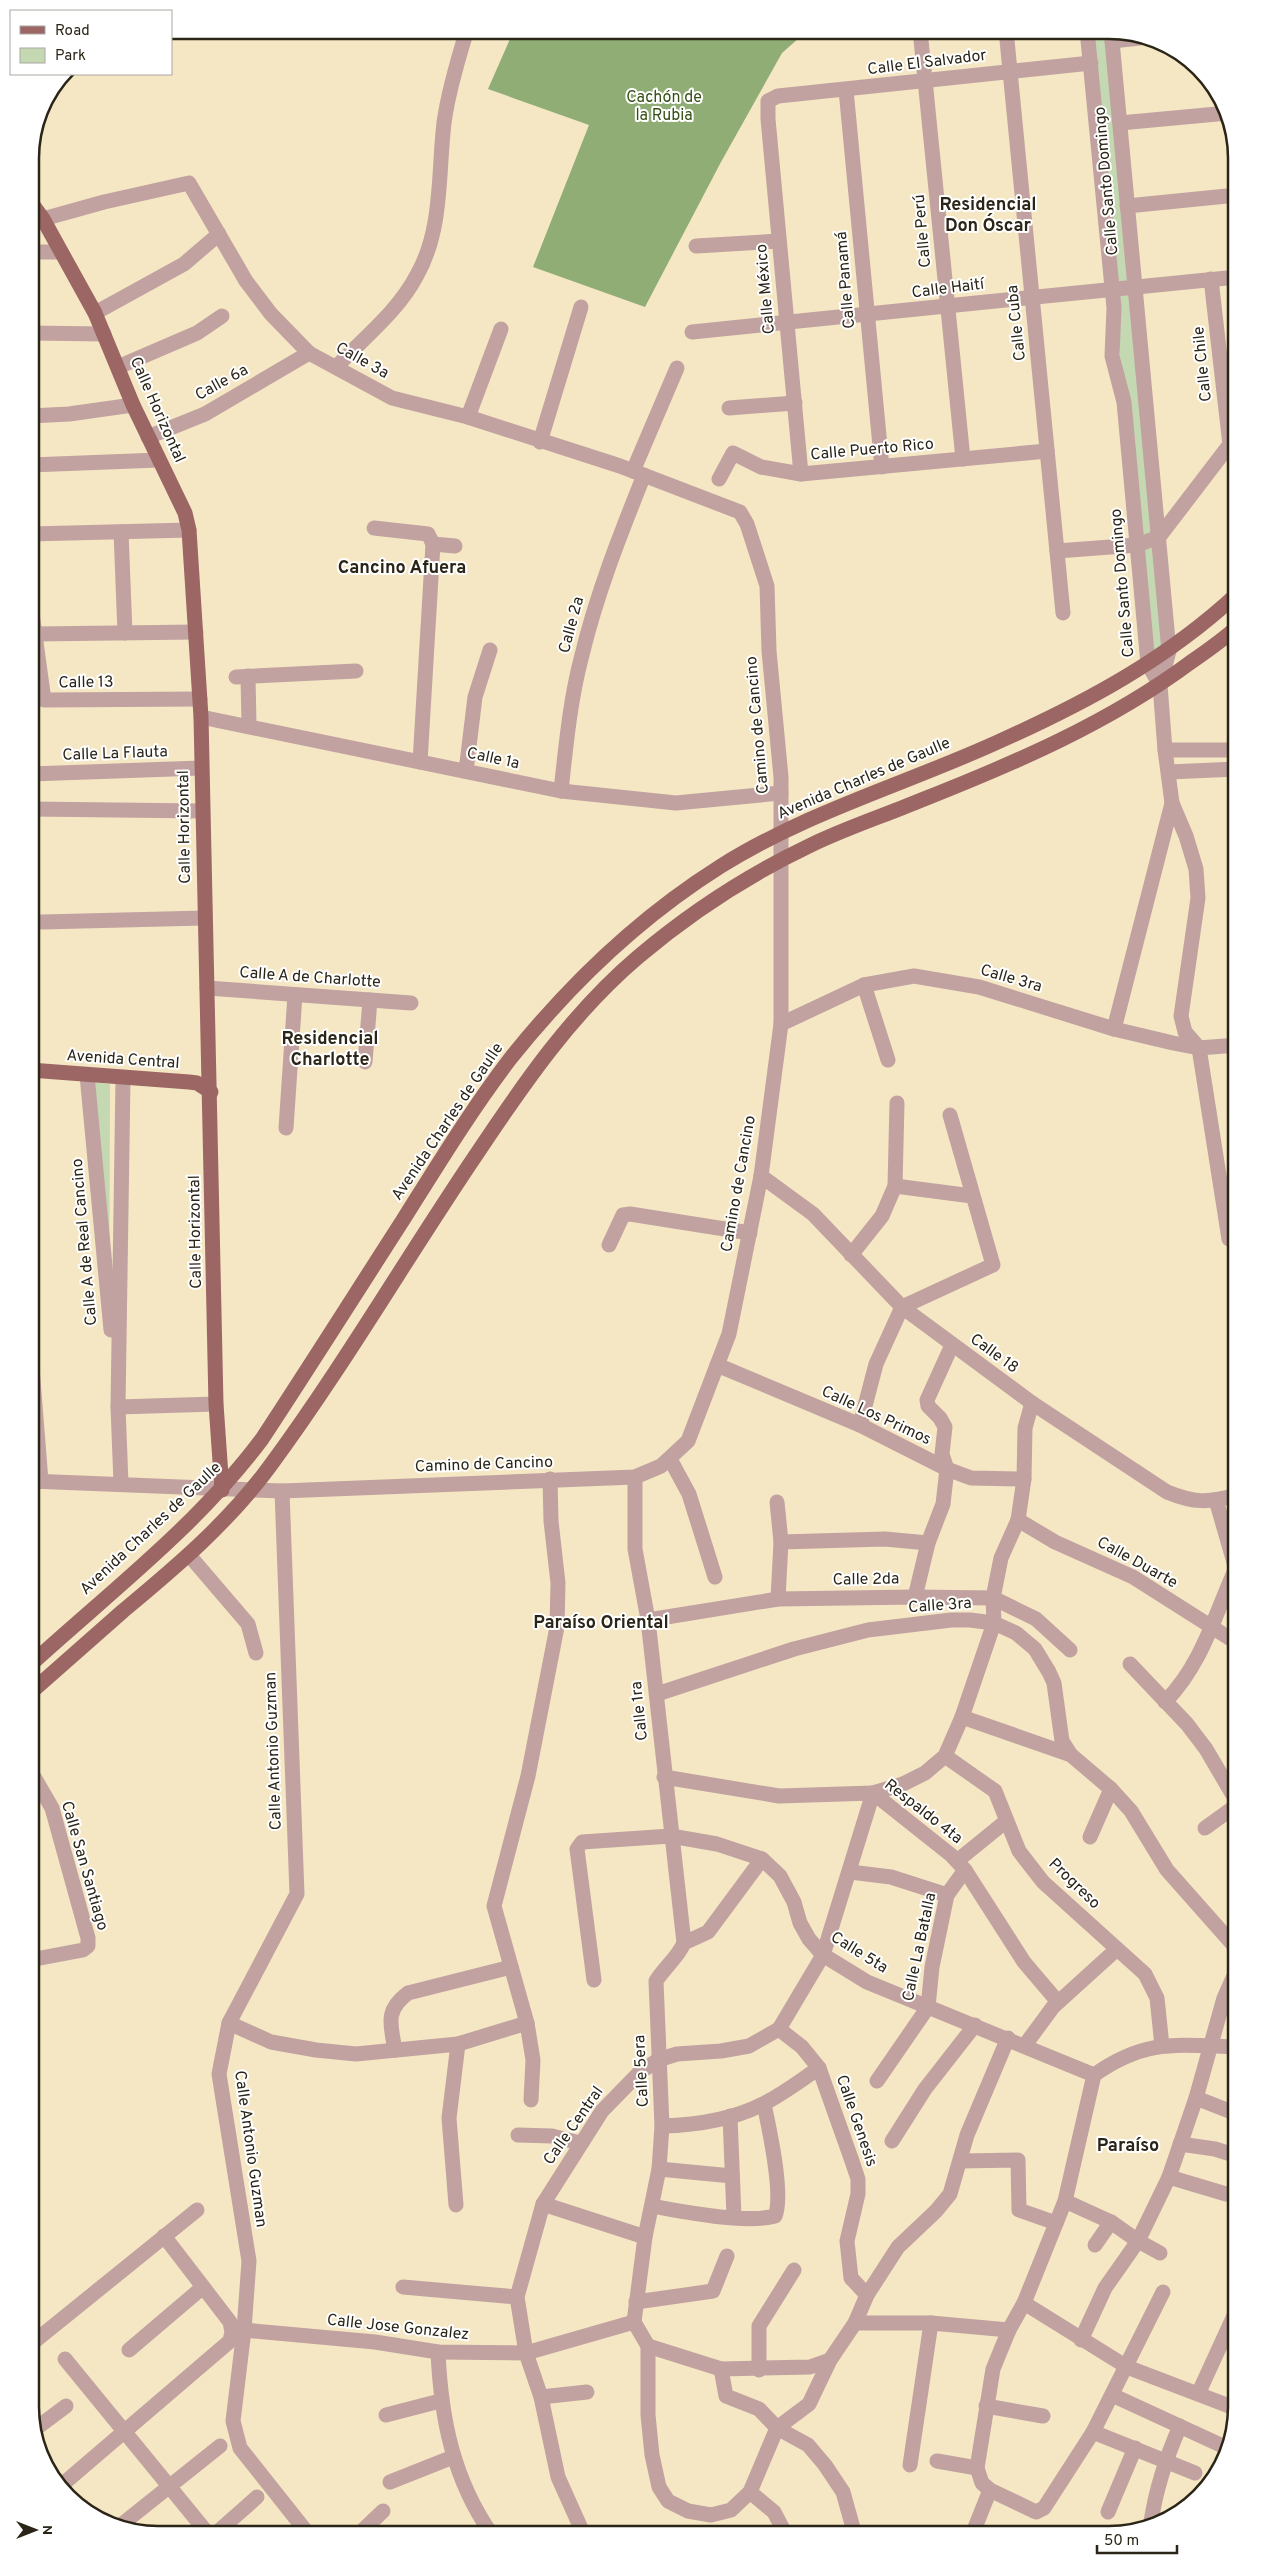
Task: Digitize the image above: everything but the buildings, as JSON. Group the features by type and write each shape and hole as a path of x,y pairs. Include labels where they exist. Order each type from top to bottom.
{"main road":[{"name":"Calle Horizontal","path":"39,214 95,313 132,406 185,513 189,530 201,717 204,918 211,1092 216,1404 222,1490"},
{"name":"Avenida Charles de Gaulle","path":"39,1657 222,1490 262,1439 468,1117 510,1060 551,1011 594,966 645,921 723,865 804,820 999,742 1069,708 1169,652 1228,602"},
{"path":"39,1685 189,1555 251,1491 297,1427 506,1109 561,1036 634,960 683,920 730,888 782,859 816,842 1018,760 1082,728 1160,685 1228,634"},
{"name":"Avenida Central","path":"39,1071 189,1082 197,1083 211,1092"}],"street":[{"path":"337,366 408,290 418,274 428,250 438,204 444,122 465,39"},
{"name":"Calle Perú","path":"921,39 963,459"},
{"name":"Calle Cuba","path":"1007,39 1062,613"},
{"name":"Calle Santo Domingo","path":"1089,39 1113,288 1114,327 1112,356 1124,402 1148,664 1160,685"},
{"name":"Calle Santo Domingo","path":"1112,39 1169,652 1160,685"},
{"name":"Calle El Salvador","path":"768,101 778,96 1090,62"},
{"name":"Calle Panamá","path":"846,90 882,467"},
{"name":"Calle México","path":"768,101 768,119 801,474"},
{"path":"1120,123 1220,114"},
{"name":"Calle 3a","path":"42,219 104,202 189,183 246,282 271,314 309,353 337,366 392,398 468,417 639,473 740,512"},
{"path":"1127,206 1228,196"},
{"path":"95,313 184,264 219,234"},
{"path":"696,246 779,241"},
{"path":"39,252 61,252"},
{"name":"Calle Haití","path":"692,332 948,307 1032,296 1228,278"},
{"name":"Calle Chile","path":"1211,279 1228,403"},
{"path":"540,442 581,307"},
{"path":"118,368 197,333 222,316"},
{"path":"468,417 500,329"},
{"path":"39,333 104,334"},
{"name":"Calle 6a","path":"148,437 205,414 309,353"},
{"name":"Calle 2a","path":"561,791 570,715 581,657 599,591 639,473 678,368"},
{"path":"729,408 794,403"},
{"path":"39,416 69,414 132,406"},
{"path":"1057,551 1137,545 1158,537 1228,446"},
{"name":"Calle Puerto Rico","path":"720,479 733,454 761,468 801,474 1047,451"},
{"path":"39,465 160,460"},
{"name":"Camino de Cancino","path":"282,1491 635,1477 661,1466 688,1442 729,1334 761,1176 781,1024 782,792 769,651 768,586 757,551 740,512"},
{"path":"374,528 428,534 433,544 420,762"},
{"path":"39,534 189,530"},
{"path":"121,532 125,633"},
{"path":"433,544 454,546"},
{"path":"39,634 196,632"},
{"path":"466,771 475,697 490,650"},
{"name":"Calle 13","path":"39,663 44,700 200,699"},
{"path":"249,726 242,677 356,671"},
{"path":"1160,685 1164,750 1169,772 1172,803 1186,836 1196,869 1198,898 1181,1016 1185,1032 1199,1048 1228,1233"},
{"name":"Calle 1a","path":"201,717 561,791 676,803 782,792"},
{"path":"1164,750 1228,750"},
{"name":"Calle La Flauta","path":"39,774 201,768"},
{"path":"1169,772 1228,769"},
{"path":"1114,1029 1172,803"},
{"path":"39,809 202,811"},
{"path":"1164,838 1186,836"},
{"path":"42,922 204,918"},
{"name":"Calle 3ra","path":"781,1024 864,985 914,976 948,980 1114,1029 1199,1048 1228,1046"},
{"path":"864,985 888,1060"},
{"name":"Calle A de Charlotte","path":"207,988 411,1003"},
{"path":"286,1128 295,995"},
{"path":"365,1062 370,1000"},
{"name":"Calle A de Real Cancino","path":"87,1075 118,1407"},
{"path":"121,1483 118,1407 123,1078"},
{"path":"851,1255 882,1216 895,1186 897,1103"},
{"path":"860,1425 876,1364 902,1307 994,1265 972,1196 950,1115"},
{"name":"Calle 18","path":"761,1176 813,1214 902,1307 1032,1403 1167,1492 1188,1501 1228,1498"},
{"path":"895,1186 972,1196"},
{"path":"609,1245 623,1215 630,1214 750,1233"},
{"path":"915,1596 928,1544 943,1504 946,1469 942,1454 945,1427 940,1418 928,1406 926,1400 952,1345"},
{"name":"Calle Los Primos","path":"717,1365 860,1425 946,1469 971,1478 1024,1479"},
{"path":"873,1793 903,1784 926,1773 945,1756 962,1717 994,1623 993,1598 1001,1558 1018,1520 1024,1479 1025,1428 1032,1403"},
{"path":"118,1407 216,1404"},
{"path":"670,1459 689,1494 715,1577"},
{"name":"Calle 1ra","path":"635,1477 633,1499 635,1549 648,1620 664,1777 683,1919 684,1943"},
{"path":"531,2100 534,2060 527,2023 494,1906 528,1776 551,1665 556,1627 558,1583 551,1520 550,1479"},
{"path":"39,1481 282,1491"},
{"name":"Calle Antonio Guzman","path":"282,1491 297,1894 229,2023 219,2074 249,2261 244,2330 233,2421 240,2448 302,2526"},
{"path":"777,1502 781,1542 778,1599"},
{"name":"Calle Duarte","path":"1018,1520 1055,1542 1133,1577 1228,1638"},
{"path":"781,1542 885,1539 928,1544"},
{"path":"189,1555 248,1624 256,1654"},
{"path":"1165,1702 1181,1686 1191,1670 1212,1629 1219,1605 1228,1588"},
{"name":"Calle 2da","path":"648,1620 778,1599 915,1596 993,1598 1036,1619 1070,1650"},
{"name":"Calle 3ra","path":"657,1694 794,1649 868,1630 951,1620 994,1623 1016,1633 1035,1649 1054,1683 1062,1741 1071,1755 1110,1789 1131,1811 1167,1870 1228,1939"},
{"path":"1130,1664 1187,1724 1206,1749 1228,1788"},
{"path":"962,1717 1071,1755"},
{"name":"Progreso","path":"945,1756 994,1791 999,1797 1006,1822 1019,1851 1043,1882 1145,1974 1157,1998 1162,2046"},
{"name":"Respaldo 4ta","path":"664,1777 779,1796 873,1793 961,1866 1024,1962 1058,2002"},
{"name":"Calle San Santiago","path":"39,1786 52,1808 88,1938 88,1946 83,1950 39,1958"},
{"path":"1090,1838 1110,1789"},
{"name":"Calle Central","path":"580,2526 558,2477 541,2397 526,2353 517,2297 543,2204 602,2111 624,2086 658,2060 677,2054 721,2052 749,2046 779,2029 823,1955 873,1793"},
{"path":"1205,1828 1228,1811"},
{"name":"Calle La Batalla","path":"876,2081 928,2007 932,1967 947,1895 961,1866 1006,1822"},
{"name":"Calle 5ta","path":"594,1980 577,1849 582,1842 671,1836 717,1844 762,1859 780,1876 794,1902 800,1923 809,1940 823,1955 867,1982 1008,2038 1094,2075"},
{"name":"Calle 5era","path":"634,2322 645,2237 659,2169 662,2126 658,2060 659,2036 656,2019 656,1981 666,1966 679,1954 684,1943 708,1932 762,1859"},
{"path":"850,1872 890,1877 947,1895"},
{"path":"1025,2045 1058,2002 1117,1949"},
{"path":"395,2050 390,2015 396,2002 408,1993 511,1967"},
{"path":"1081,2340 1105,2288 1138,2241 1169,2177 1196,2098 1228,1989"},
{"path":"229,2023 271,2042 316,2050 356,2054 458,2044 527,2023"},
{"path":"892,2141 925,2089 975,2025"},
{"name":"Calle Genesis","path":"779,2029 802,2047 819,2068 858,2179 858,2194 847,2241 851,2278 867,2295"},
{"path":"634,2322 648,2346 648,2415 652,2455 659,2487 668,2501 688,2511 712,2515 731,2510 750,2492 777,2428 809,2404 830,2360 855,2323 867,2295 898,2247 936,2211 950,2194 967,2136 1008,2038"},
{"path":"456,2204 449,2118 458,2044"},
{"path":"1163,2292 1093,2432 1040,2511 1036,2512 990,2490 982,2483 977,2468 993,2369 1009,2330 1024,2303 1072,2180 1094,2075 1113,2062 1138,2052 1162,2046 1178,2044 1228,2047"},
{"path":"662,2126 695,2125 730,2116 764,2104 819,2068"},
{"path":"1196,2098 1228,2110"},
{"path":"652,2206 692,2214 734,2217 775,2216 776,2188 771,2141 764,2104"},
{"path":"730,2116 734,2217"},
{"path":"518,2135 552,2136 580,2143"},
{"path":"1180,2144 1228,2154"},
{"path":"961,2161 1018,2160 1019,2210 1056,2223"},
{"path":"659,2169 732,2176"},
{"path":"1169,2177 1226,2194"},
{"path":"1065,2200 1111,2222 1138,2241 1160,2252"},
{"path":"543,2204 645,2237"},
{"path":"39,2338 197,2210"},
{"path":"1095,2245 1111,2222"},
{"path":"65,2482 230,2340 232,2332 230,2322 164,2236"},
{"path":"636,2302 713,2291 727,2256"},
{"path":"759,2370 760,2326 794,2270"},
{"path":"129,2350 203,2287"},
{"path":"403,2287 517,2297"},
{"path":"1024,2303 1127,2367 1228,2404"},
{"name":"Calle Jose Gonzalez","path":"244,2330 375,2342 438,2352 526,2353 634,2322"},
{"path":"855,2323 931,2323 1009,2330"},
{"path":"910,2465 931,2323"},
{"path":"1199,2392 1228,2343"},
{"path":"648,2346 721,2369 759,2370 810,2367 830,2360"},
{"path":"438,2352 440,2401 453,2457 474,2509 486,2526"},
{"path":"65,2359 202,2526"},
{"path":"721,2369 726,2396 759,2409 777,2428 808,2445 825,2465 843,2492 852,2526"},
{"path":"541,2397 587,2392"},
{"path":"1112,2395 1222,2446"},
{"path":"386,2415 440,2401"},
{"path":"40,2425 66,2406"},
{"path":"986,2406 1042,2416"},
{"path":"1152,2518 1156,2488 1165,2460 1180,2426"},
{"path":"1093,2432 1195,2473"},
{"path":"125,2522 220,2446"},
{"path":"1108,2512 1135,2448"},
{"path":"390,2482 453,2457"},
{"path":"937,2460 977,2468"},
{"path":"976,2526 990,2490"},
{"path":"750,2492 774,2512 781,2526"},
{"path":"224,2526 257,2497"},
{"path":"368,2526 384,2511"}],"green space":[{"name":"Cachón de la Rubia","path":"510,39 798,39 782,53 721,162 645,307 533,267 589,125 488,89"},
{"path":"1090,39 1109,39 1166,650 1149,661"},
{"path":"83,1081 110,1084 109,1340"}],"district":[{"name":"Residencial Don Óscar","path":"988,215"},
{"name":"Cancino Afuera","path":"402,568"},
{"name":"Residencial Charlotte","path":"330,1049"},
{"name":"Paraíso Oriental","path":"601,1623"},
{"name":"Paraíso","path":"1128,2146"}]}
